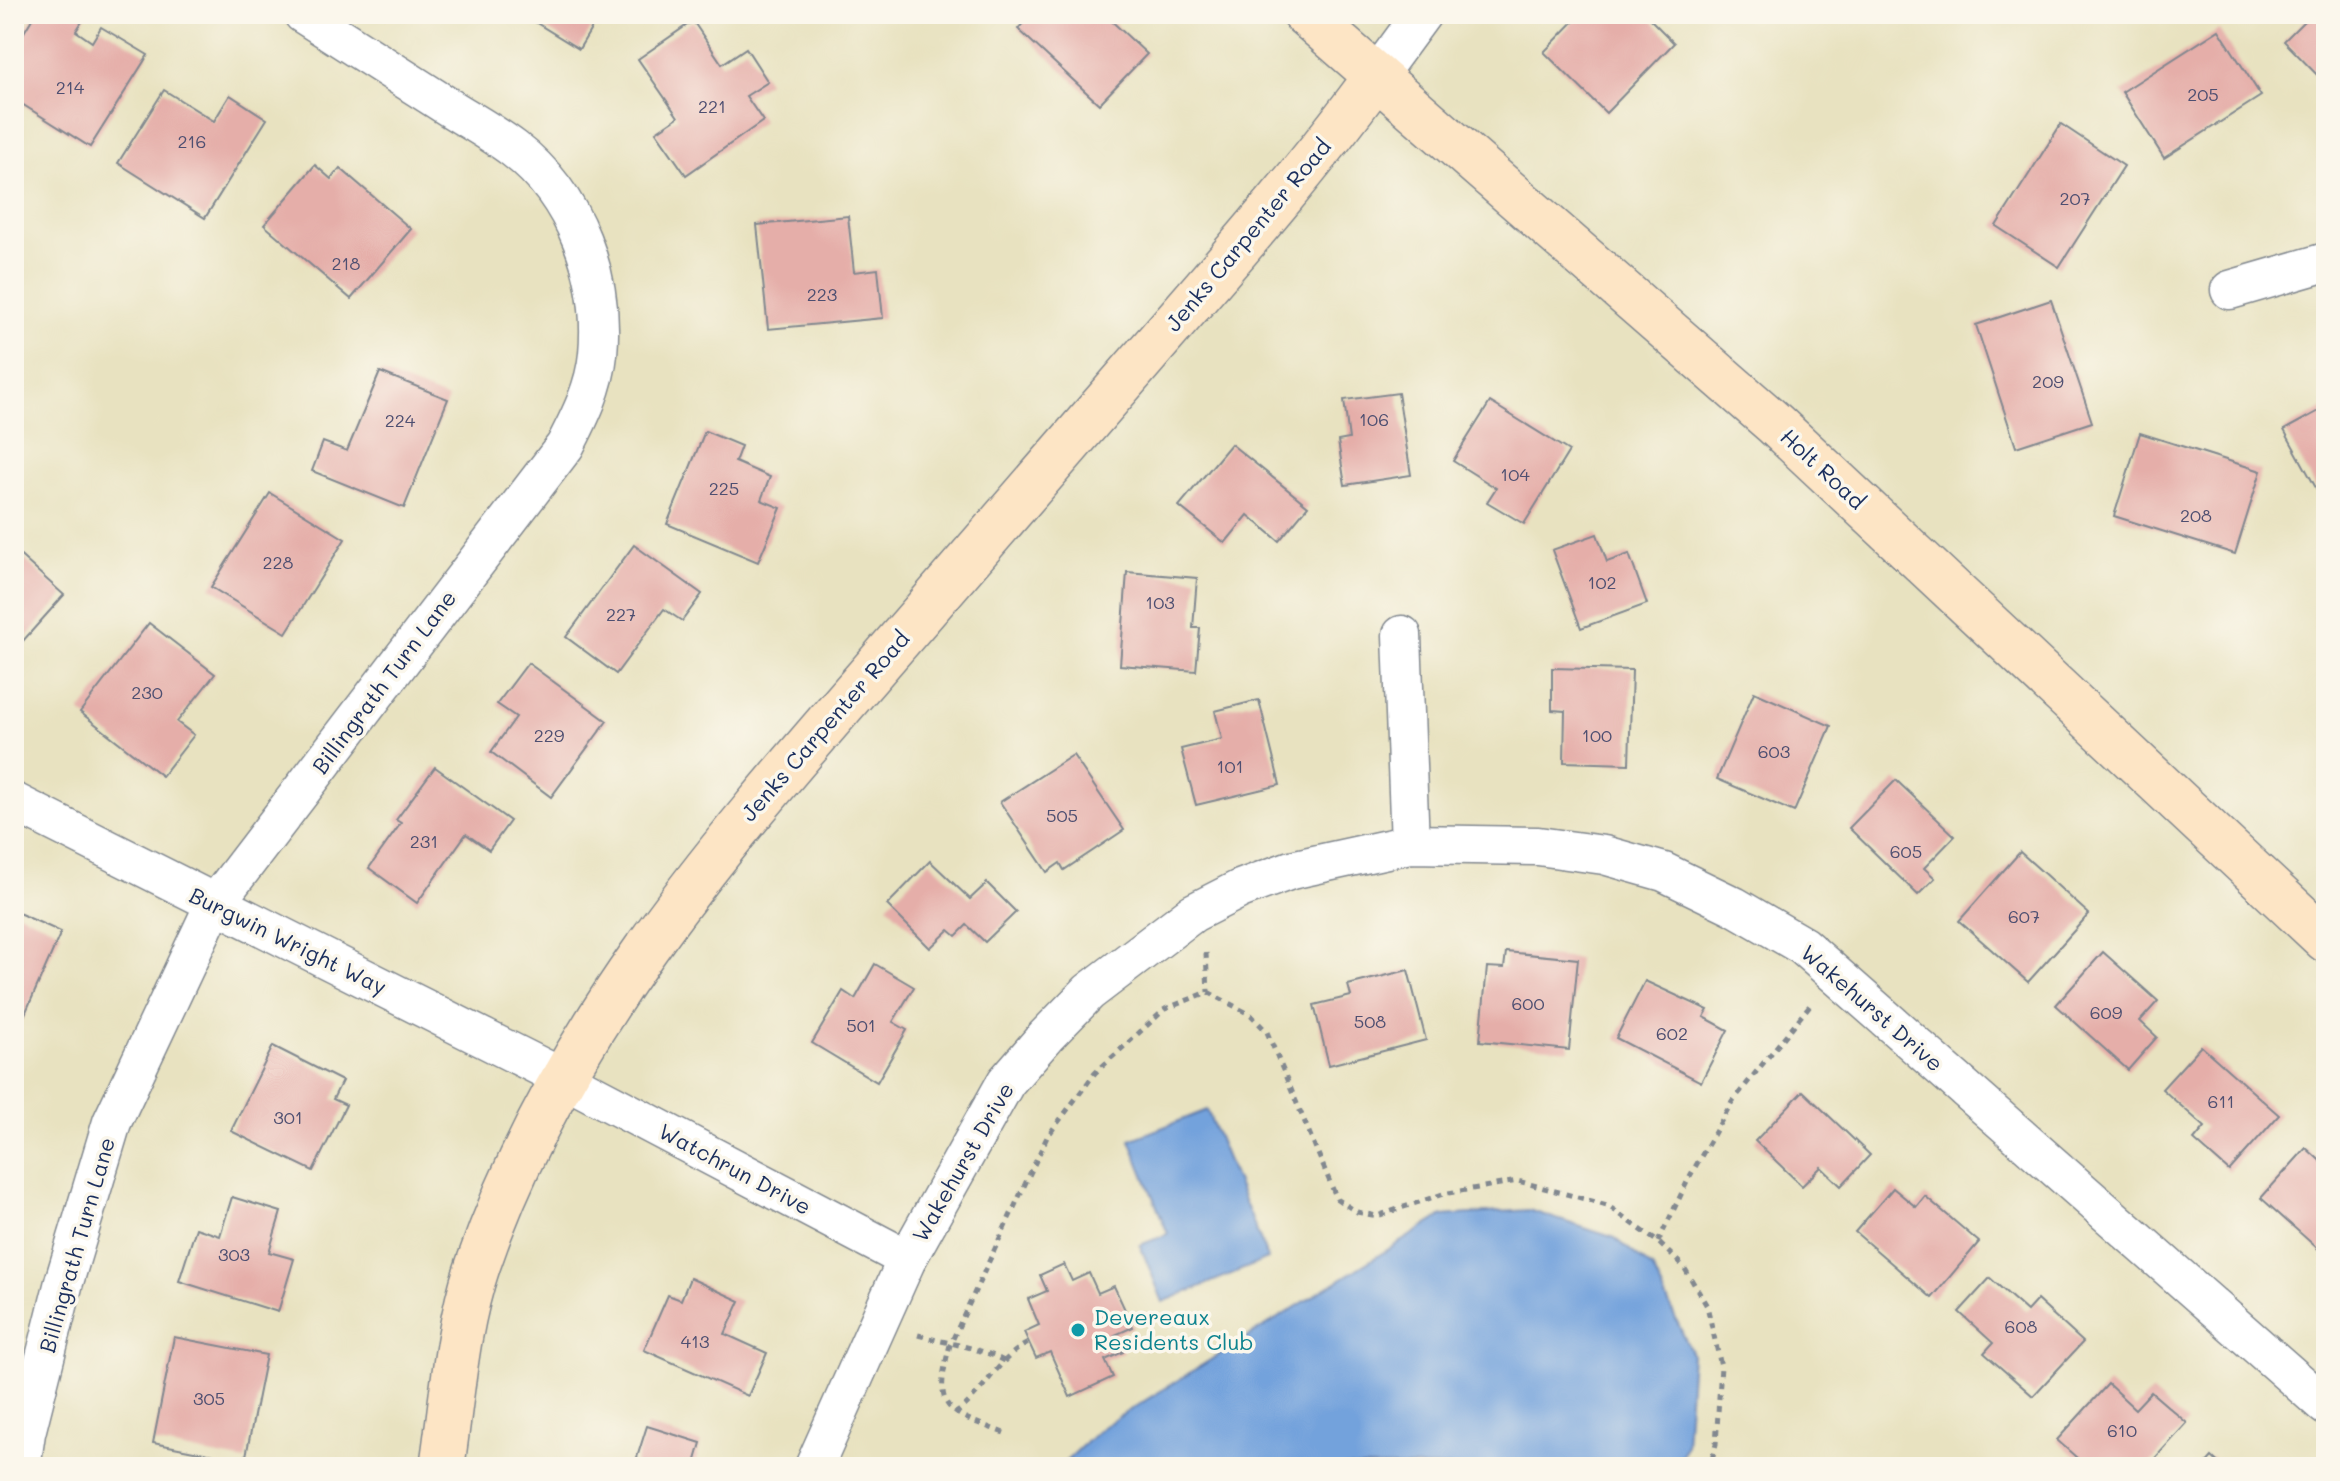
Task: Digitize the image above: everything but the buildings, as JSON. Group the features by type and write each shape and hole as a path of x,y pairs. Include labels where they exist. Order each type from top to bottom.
{"street":[{"name":"Billingrath Turn Lane","path":"21,1467 26,1433 64,1282 112,1122 214,905 565,446 584,410 598,356 599,316 594,279 577,224 549,184 515,150 303,14"},
{"name":"Holt Road","path":"1305,14 1775,424 2326,940"},
{"path":"1375,78 1422,14"},
{"name":"Jenks Carpenter Road","path":"442,1467 462,1335 476,1270 503,1199 563,1078 626,975 761,799 1212,279 1344,121 1375,78"},
{"path":"2230,290 2326,262"},
{"path":"1402,635 1410,844"},
{"name":"Burgwin Wright Way","path":"14,802 563,1078"},
{"name":"Wakehurst Drive","path":"814,1467 907,1259 1006,1082 1046,1036 1089,992 1193,913 1240,889 1291,870 1410,844 1538,846 1604,855 1664,872 1734,906 1803,946 2326,1406"},
{"name":"Watchrun Drive","path":"563,1078 907,1259"}],"path":[{"path":"1658,1242 1690,1176 1732,1102 1837,974"},
{"path":"1004,1433 954,1414 941,1394 942,1375 950,1345 1047,1137 1095,1073 1165,1009 1208,992 1251,1015 1267,1032 1337,1199 1357,1212 1377,1216 1443,1194 1518,1181 1607,1205 1658,1242 1684,1267 1707,1306 1721,1366 1716,1444 1710,1467"},
{"path":"906,1331 950,1345 986,1351 1004,1361"},
{"path":"954,1414 974,1401 1004,1361 1017,1348 1028,1343"}],"water":[{"path":"1207,1110 1268,1259 1163,1302 1140,1245 1168,1234 1130,1140"},
{"path":"1529,1210 1615,1238 1653,1269 1692,1354 1686,1445 1677,1467 1060,1467 1101,1428 1442,1216"}],"place":[{"name":"Devereaux Residents Club","path":"1078,1330"}]}
